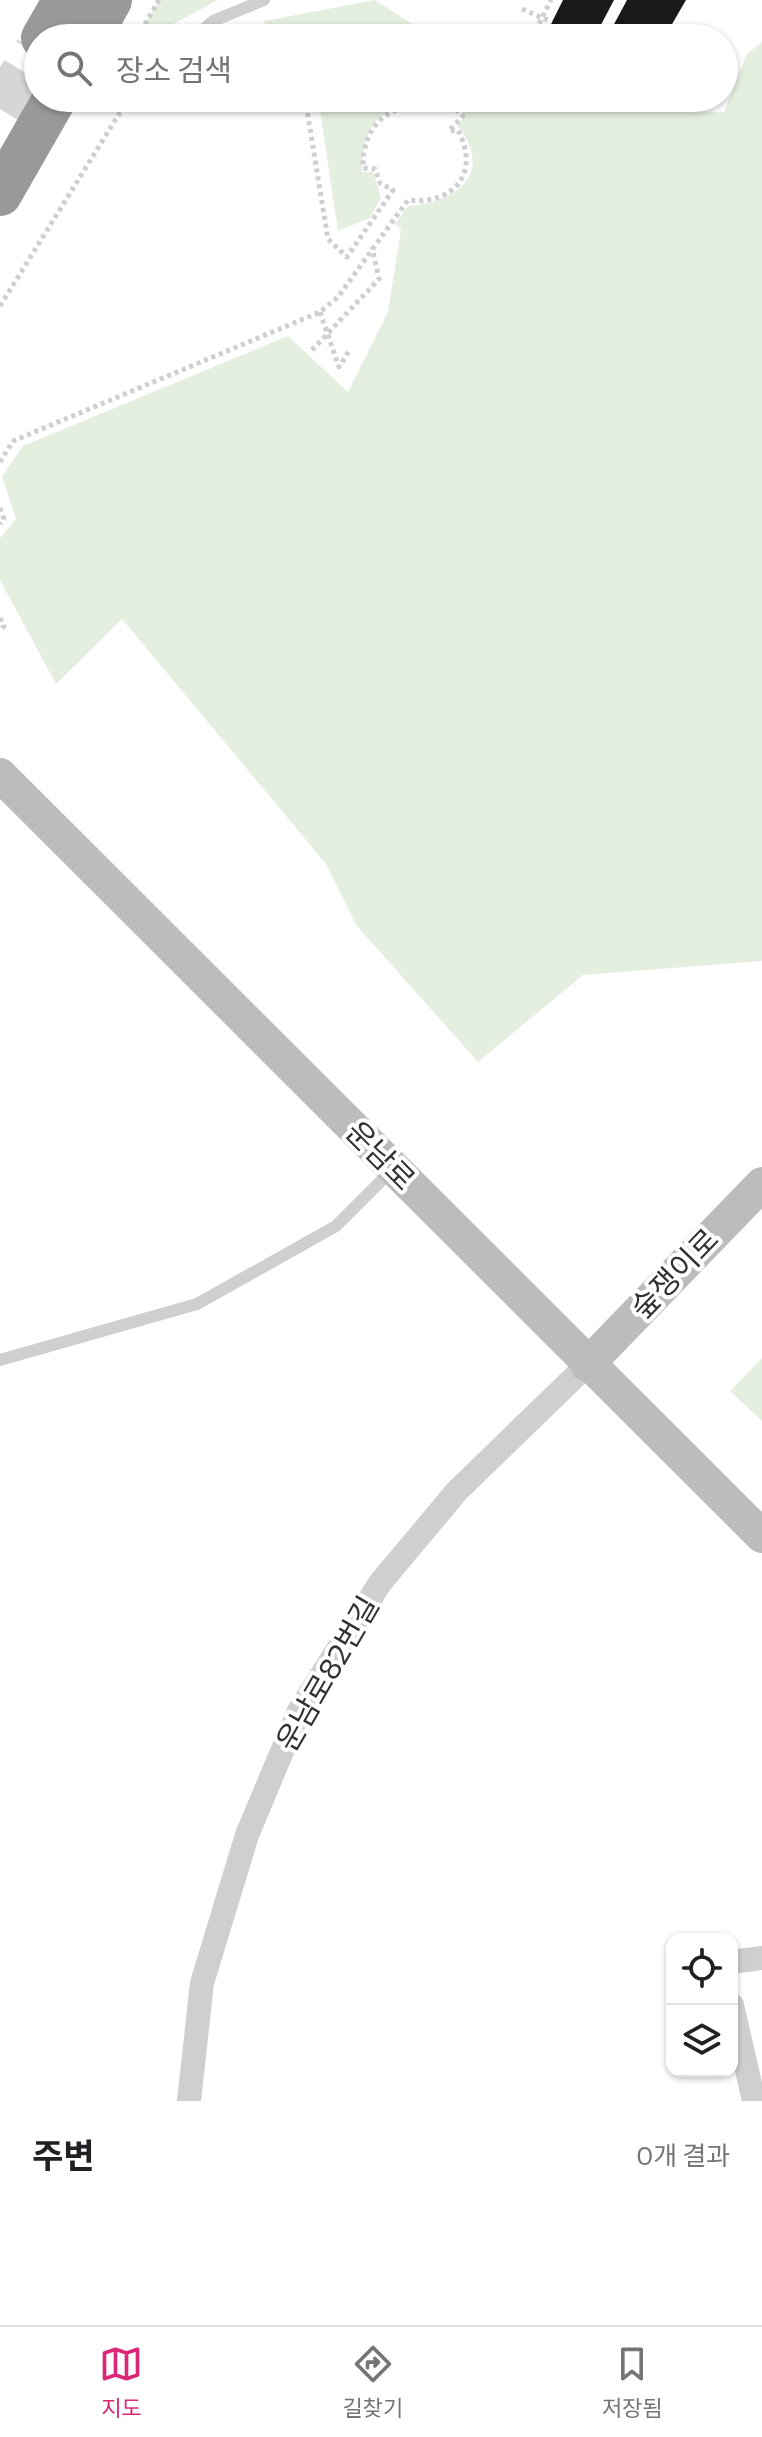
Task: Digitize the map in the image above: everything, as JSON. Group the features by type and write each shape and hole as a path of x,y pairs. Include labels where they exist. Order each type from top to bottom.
{"highway":[{"path":"51,24 65,0"},
{"path":"97,24 110,0"},
{"path":"0,121 12,122 30,112"},
{"path":"0,194 47,112"}],"street":[{"name":"운남로","path":"0,775 587,1365 762,1536"},
{"name":"숲쟁이로","path":"587,1365 762,1184"},
{"name":"운남로82번길","path":"189,2101 202,1983 247,1835 299,1711 380,1583 457,1491 587,1365"},
{"path":"738,1961 762,1958"},
{"path":"738,2031 754,2101"}],"lane":[{"path":"209,24 264,0"},
{"path":"0,1360 197,1304 336,1226 393,1169"}],"path":[{"path":"145,24 159,0"},
{"path":"539,24 551,0"},
{"path":"522,9 552,22"},
{"path":"0,306 120,112"},
{"path":"307,112 328,239 347,257 393,190 380,183 375,169 363,168 363,150 368,133 379,119 390,112"},
{"path":"0,462 13,441 320,312 338,297 408,200 435,200 458,184 468,157 458,130 449,131 463,116 459,112"},
{"path":"312,350 379,279 372,247"},
{"path":"320,312 339,367 349,351"},
{"path":"0,508 4,519 0,524"},
{"path":"0,618 4,626 0,631"}],"green space":[{"path":"159,0 218,0 174,24 145,24"},
{"path":"375,0 412,24 265,24 264,21"},
{"path":"762,42 762,961 583,975 478,1062 356,925 326,864 122,619 56,684 0,580 0,538 16,519 2,476 23,446 288,336 348,392 388,312 401,230 395,224 408,206 442,198 455,191 466,182 471,171 472,157 468,142 457,125 466,115 462,112 738,112 738,77 747,54"},
{"path":"320,112 387,112 370,130 363,156 362,172 373,172 381,198 370,218 338,231"},
{"path":"762,1358 762,1421 730,1391"}],"building":[{"path":"563,0 614,0 601,24 551,24"},
{"path":"627,0 686,0 672,24 614,24"}],"tunnel":[{"path":"0,109 24,70"}]}
